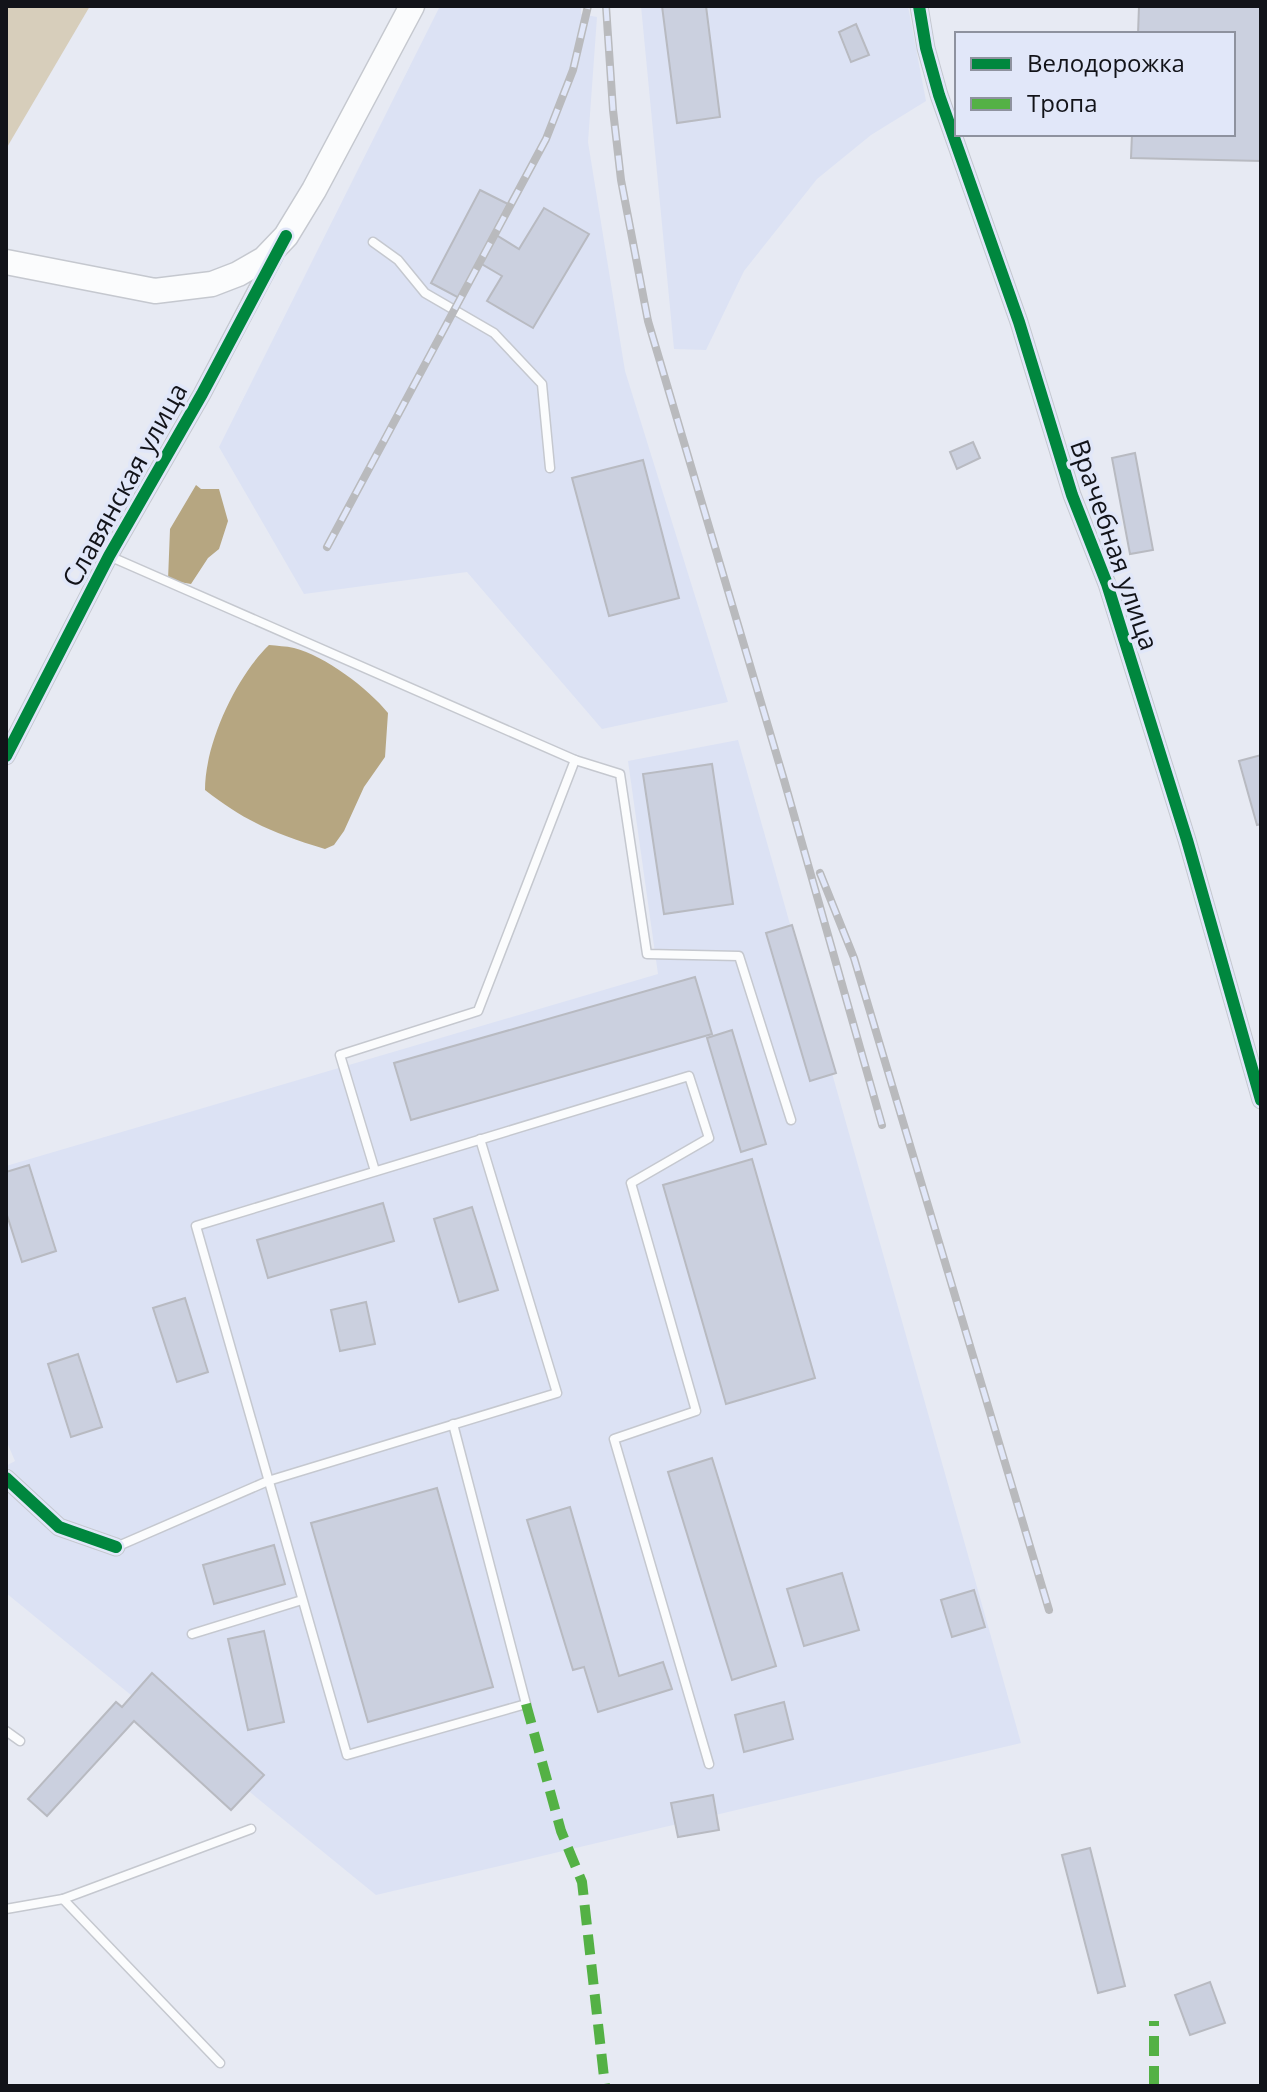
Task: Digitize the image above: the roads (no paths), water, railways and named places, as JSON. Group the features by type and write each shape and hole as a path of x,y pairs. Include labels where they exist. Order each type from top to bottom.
{"main road":[{"name":"Славянская улица","path":"286,236 314,190 412,6"},
{"path":"6,262 155,291 185,289 212,284 238,274 264,259 286,236"}],"street":[{"name":"Врачебная улица","path":"919,6 939,95 1019,322 1072,495 1107,584 1258,1075 1261,1100"},
{"name":"Славянская улица","path":"6,756 109,556 202,394 286,236"},
{"path":"6,1478 59,1527 116,1547"}],"lane":[{"path":"373,242 398,260 425,293 494,333 542,384 550,468"},
{"path":"109,556 575,760 620,774 647,954 739,956 791,1120"},
{"path":"375,1171 340,1055 478,1011 575,760"},
{"path":"453,1424 526,1704 347,1755 196,1226 689,1076 709,1138 631,1183 696,1411 614,1439 709,1764"},
{"path":"116,1547 268,1481 557,1393 480,1139"},
{"path":"192,1634 302,1600"},
{"path":"6,1731 20,1741"},
{"path":"6,1909 63,1899 251,1829"},
{"path":"63,1899 220,2063"}],"railway":[{"path":"327,547 546,139 573,70 588,6"},
{"path":"606,6 621,180 648,321 882,1125"},
{"path":"820,873 854,958 1049,1610"}]}
